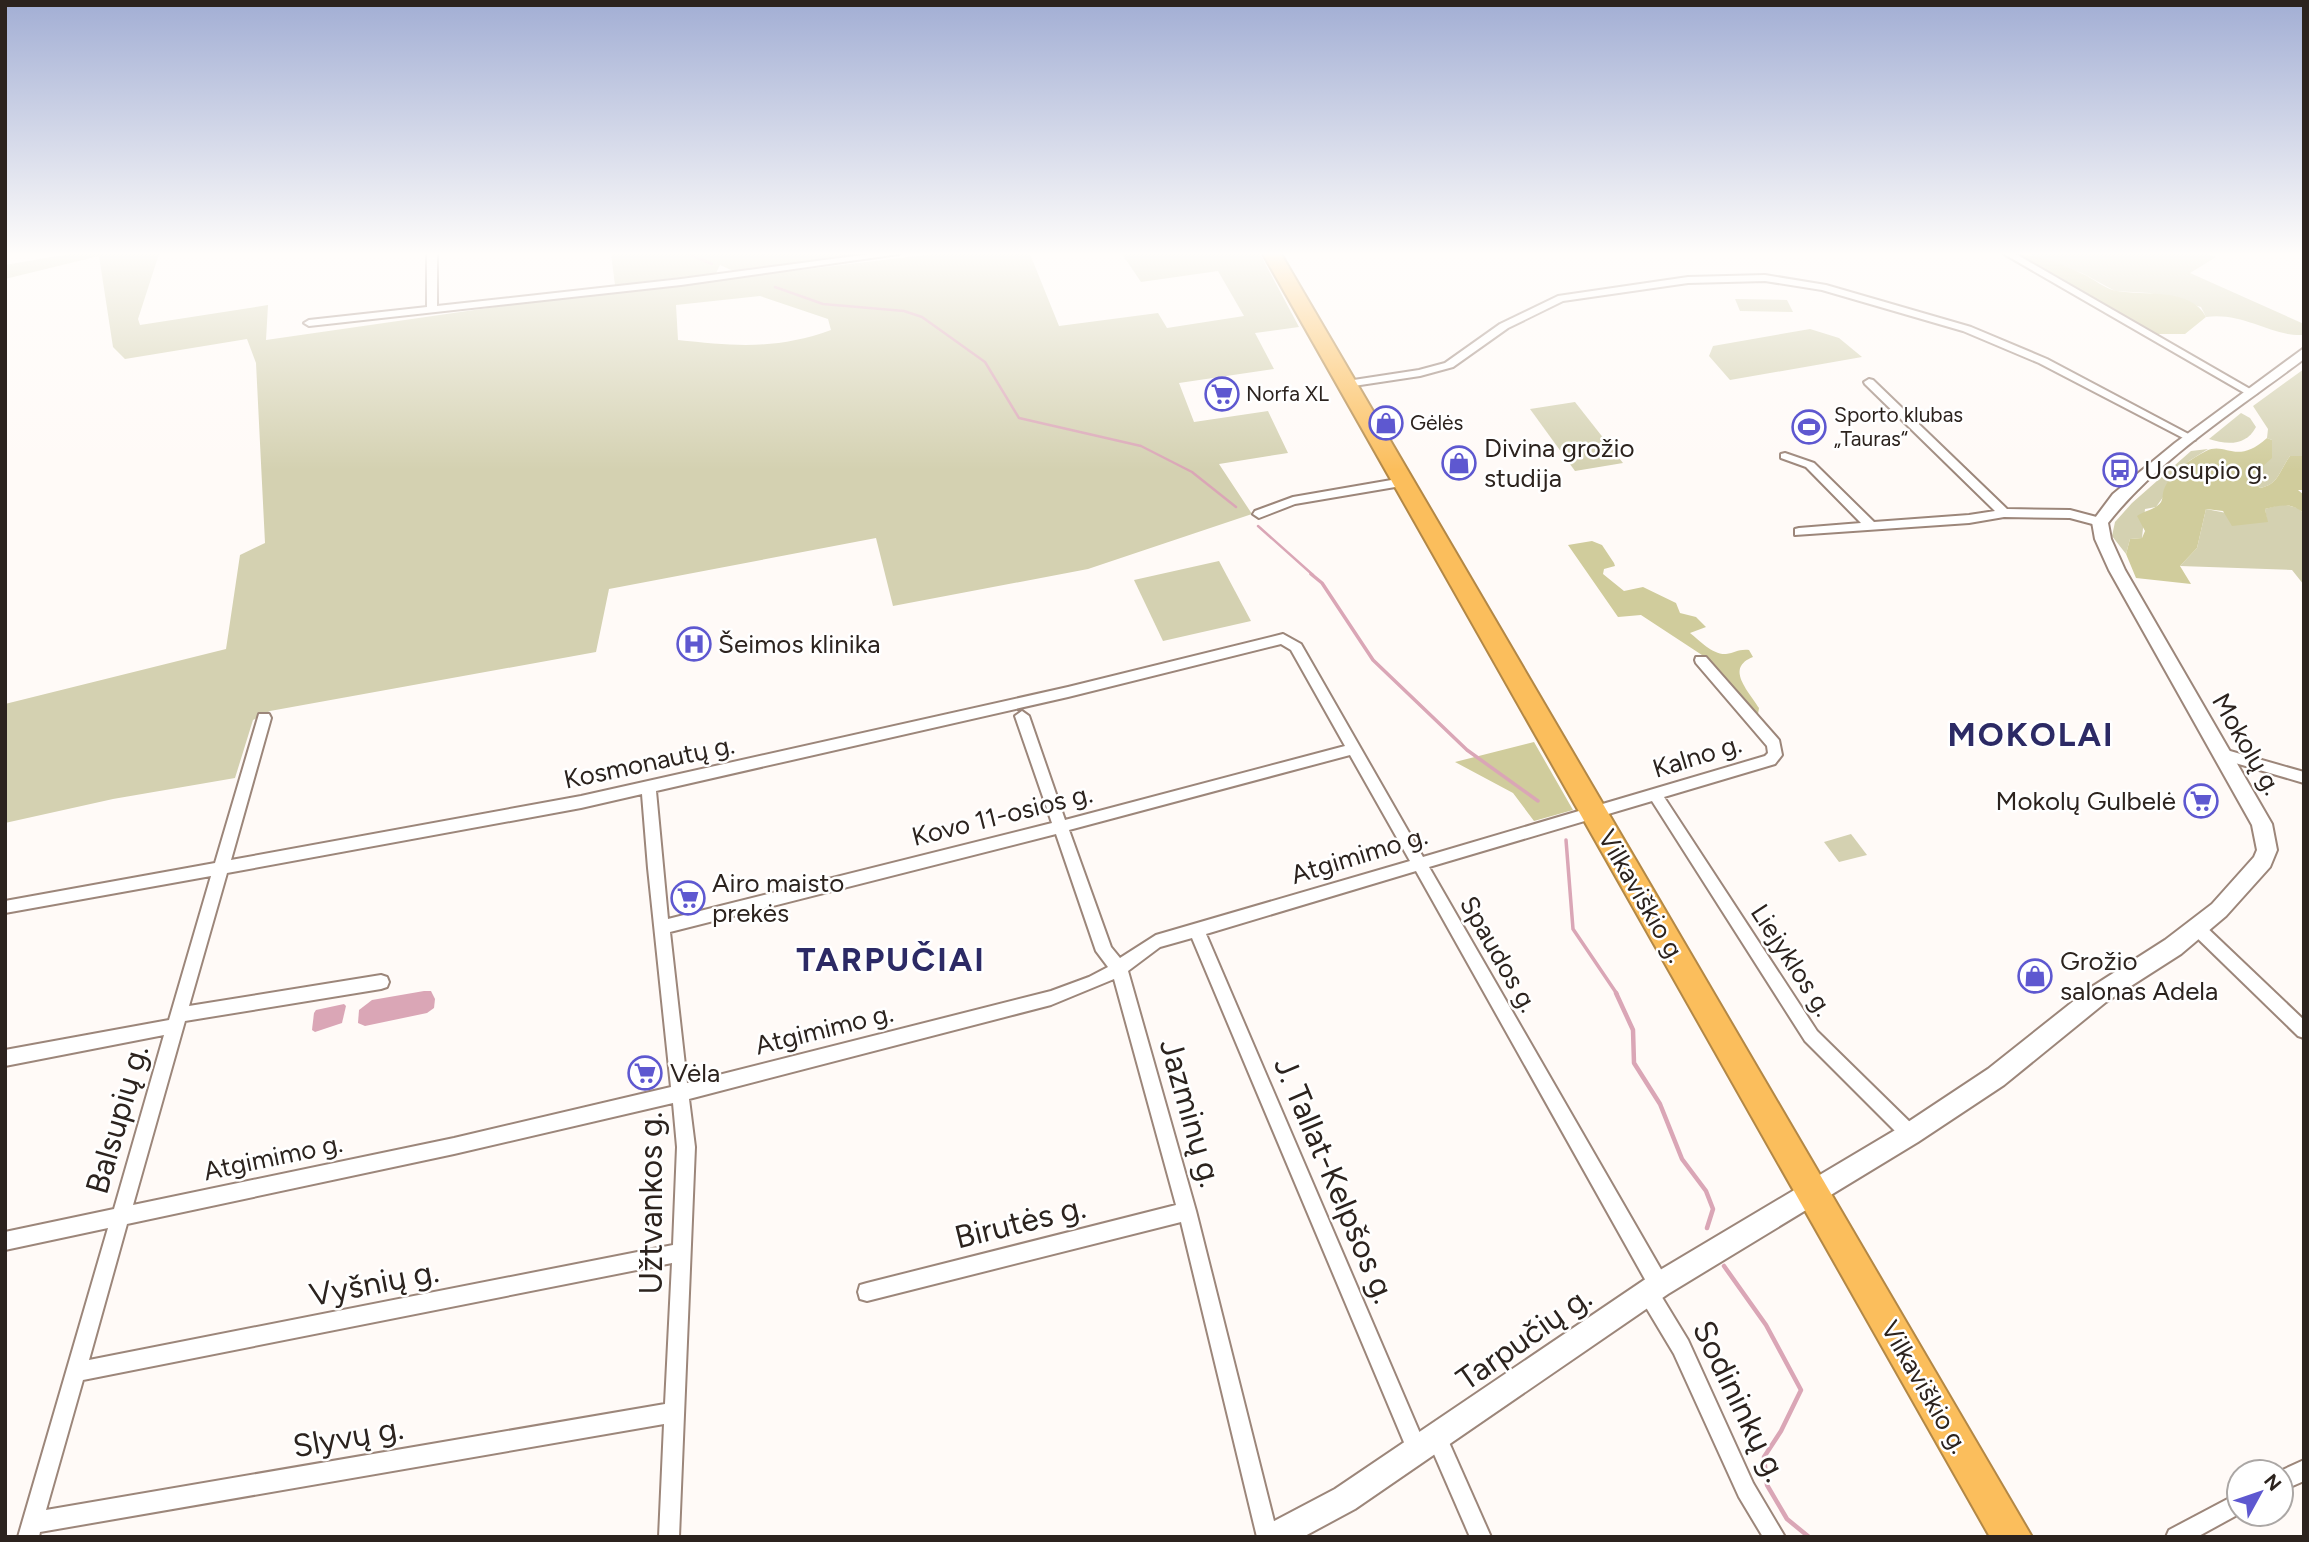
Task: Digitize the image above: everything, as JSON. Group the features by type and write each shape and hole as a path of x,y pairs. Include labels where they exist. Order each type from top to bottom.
{"highway":[{"name":"Vilkaviškio g.","path":"1314,326 2012,1537"}],"main road":[{"path":"2101,522 2119,498 2191,438 2296,362 2304,352"},
{"name":"Mokolų g.","path":"1812,1192 1910,1134 1996,1077 2098,995 2173,947 2197,928 2255,872 2267,850 2262,824 2117,570 2103,539 2101,522"},
{"name":"Tarpučių g.","path":"1270,1537 1345,1499 1654,1289 1812,1192"}],"street":[{"path":"1347,384 1420,373 1448,365 1504,326"},
{"path":"1957,326 2043,361 2191,438"},
{"path":"2132,326 2227,381 2244,398"},
{"path":"2227,381 2266,382"},
{"path":"2227,381 2234,393 2244,398"},
{"path":"1869,382 2004,513"},
{"path":"1785,456 1810,464 1869,524"},
{"path":"1259,514 1293,501 1403,482"},
{"path":"1799,531 1969,519 2004,513 2070,514 2101,522"},
{"name":"Spaudos g.","path":"1289,643 1354,748 1654,1289"},
{"name":"Kosmonautų g.","path":"5,907 528,813 1289,643"},
{"name":"Kalno g.","path":"1594,813 1770,760 1775,755 1774,744 1765,732 1700,660"},
{"name":"Jazminų g.","path":"1022,716 1104,951 1119,968 1187,1211 1270,1537"},
{"name":"Balsupių g.","path":"30,1530 264,718"},
{"name":"Kovo 11-osios g.","path":"662,926 1060,827 1354,748"},
{"path":"2223,754 2304,778"},
{"name":"Užtvankos g.","path":"649,788 686,1147 669,1537"},
{"name":"Liejyklos g.","path":"1655,794 1811,1036 1910,1134"},
{"name":"Atgimimo g.","path":"5,1241 454,1146 681,1093 1051,998 1088,985 1119,968 1135,953 1156,942 1594,813"},
{"path":"2197,928 2304,1031"},
{"name":"J. Tallat-Kelpšos g.","path":"1197,931 1428,1445 1481,1537"},
{"path":"5,1058 176,1020 381,982"},
{"name":"Birutės g.","path":"867,1292 1187,1211"},
{"name":"Vyšnių g.","path":"76,1372 683,1252"},
{"name":"Sodininkų g.","path":"1654,1289 1746,1490 1775,1537"},
{"name":"Slyvų g.","path":"30,1530 674,1412"},
{"path":"2176,1537 2225,1511"}],"shaded area":[{"path":"110,326 267,326 266,340 363,326 677,326 678,340 737,345 792,341 831,330 830,326 1299,327 1255,333 1274,369 1179,383 1194,422 1268,411 1288,453 1219,464 1252,514 1088,569 893,606 876,538 609,589 596,652 270,711 253,720 235,778 113,799 5,823 5,704 226,649 240,555 265,543 256,363 247,339 125,359 113,347"},
{"path":"2142,326 2195,326 2185,334 2156,334"},
{"path":"2261,326 2304,326 2304,335"},
{"path":"1810,329 1839,338 1862,357 1730,380 1709,356 1713,346"},
{"path":"2304,369 2304,456 2290,456 2275,480 2260,488 2250,481 2272,440 2267,438 2268,429 2253,406"},
{"path":"1575,402 1623,463 1575,471 1530,409"},
{"path":"2241,413 2250,418 2256,427 2247,438 2229,443 2209,439"},
{"path":"2267,438 2272,440 2272,458 2254,474 2251,481 2260,488 2266,486 2275,480 2290,456 2304,456 2304,490 2298,490 2304,495 2304,514 2291,506 2276,506 2265,509 2268,522 2232,526 2223,511 2206,509 2197,548 2180,566 2191,584 2136,578 2126,554 2130,539 2142,538 2145,531 2137,516 2159,504 2172,476 2206,451 2220,449 2239,452 2256,446"},
{"path":"2208,449 2189,461 2156,507 2145,509 2142,538 2130,539 2126,554 2112,536 2115,522 2132,503 2191,451"},
{"path":"2282,504 2298,508 2304,514 2304,585 2292,570 2180,566 2197,548 2206,509 2267,521 2265,509"},
{"path":"1592,541 1602,545 1615,566 1604,569 1603,574 1624,591 1643,587 1676,603 1680,613 1696,617 1706,627 1690,633 1716,652 1726,654 1749,650 1753,657 1745,662 1740,673 1741,680 1759,708 1758,714 1749,710 1705,657 1641,615 1618,617 1568,545"},
{"path":"1219,561 1251,621 1163,641 1134,580"},
{"path":"1534,742 1573,810 1534,821 1513,793 1455,762"},
{"path":"1851,834 1867,855 1839,862 1824,842"},
{"path":"431,991 435,999 434,1008 427,1013 365,1026 358,1023 359,1010 372,1000"},
{"path":"344,1004 346,1006 342,1023 315,1032 312,1030 316,1010"}],"waterway":[{"path":"935,326 985,362 1019,418 1141,446 1192,472 1236,507"},
{"path":"1258,526 1313,575"},
{"path":"1311,574 1322,583 1373,660 1467,750 1538,801"},
{"path":"1566,840 1573,929 1617,994"},
{"path":"1616,993 1633,1030 1634,1063 1660,1104 1682,1159 1706,1191 1713,1209 1707,1228"},
{"path":"1724,1266 1766,1325 1801,1390 1781,1431 1764,1457 1767,1485 1787,1519 1809,1537"}],"place":[{"name":"Norfa XL","path":"1222,394"},
{"name":"Gėlės","path":"1386,423"},
{"name":"Sporto klubas „Tauras“","path":"1809,427"},
{"name":"Divina grožio studija","path":"1459,463"},
{"name":"Uosupio g.","path":"2120,470"},
{"name":"Šeimos klinika","path":"694,644"},
{"name":"Mokolų Gulbelė","path":"2201,801"},
{"name":"Airo maisto prekės","path":"688,898"},
{"name":"Grožio salonas Adela","path":"2035,976"},
{"name":"Vėla","path":"645,1073"}],"district":[{"name":"MOKOLAI","path":"2031,734"},
{"name":"TARPUČIAI","path":"891,959"}]}
